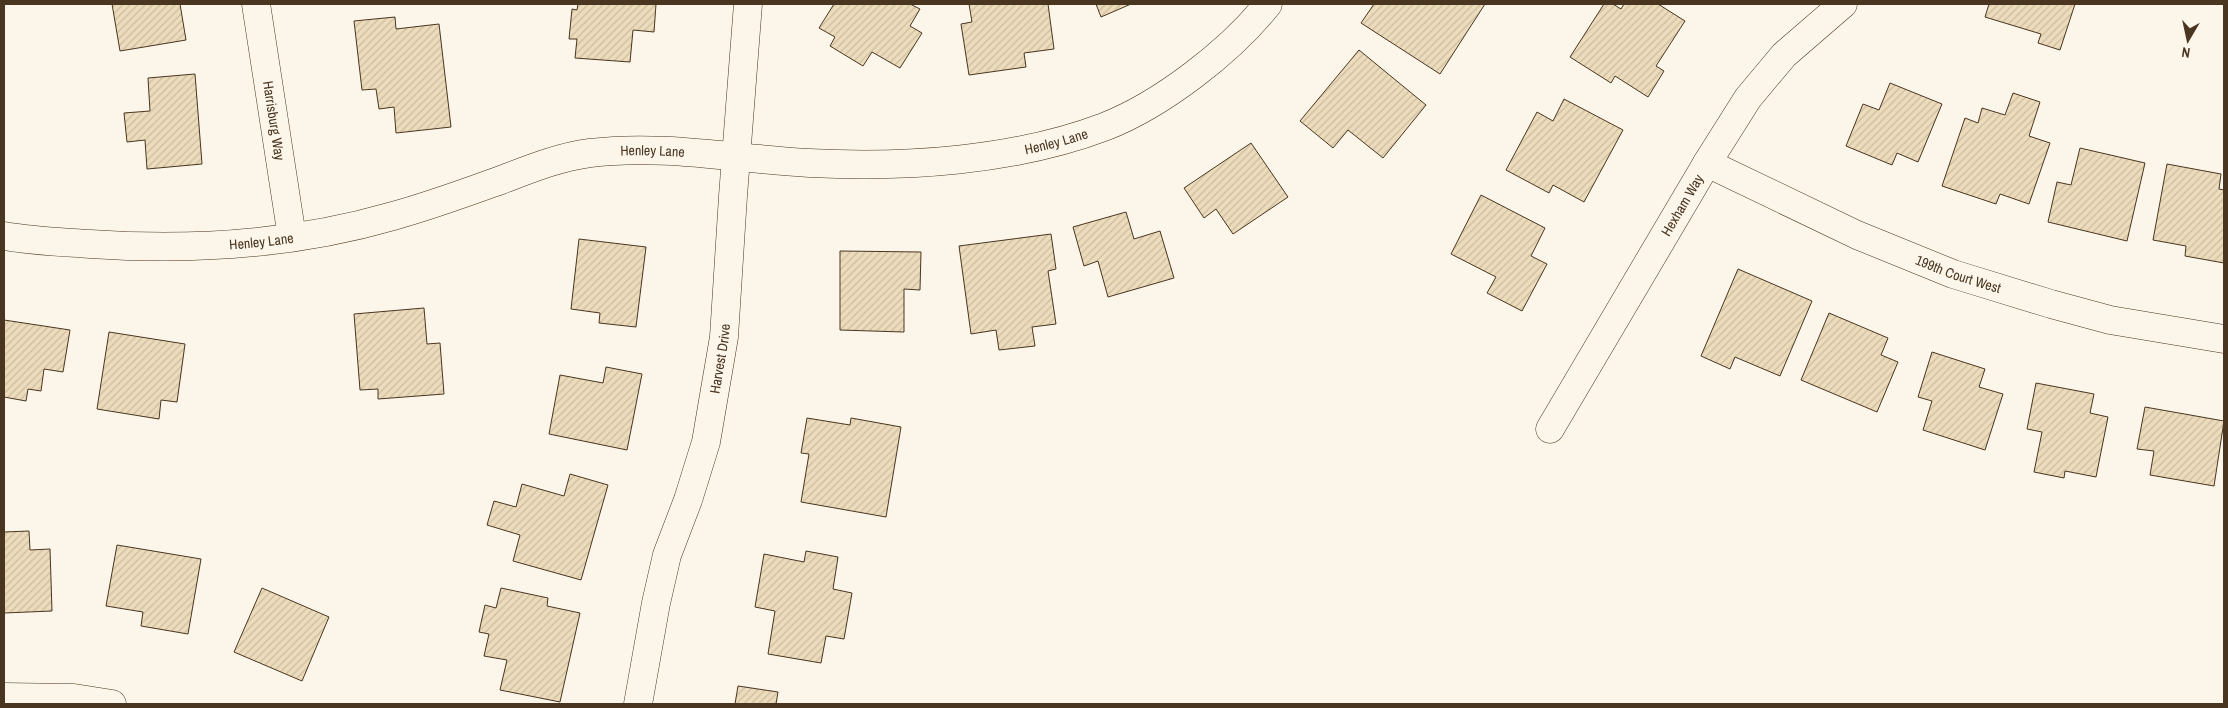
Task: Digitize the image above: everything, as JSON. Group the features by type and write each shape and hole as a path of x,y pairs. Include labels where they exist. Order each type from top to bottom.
{"street":[{"name":"Harrisburg Way","path":"256,4 292,237"},
{"name":"Harvest Drive","path":"638,704 656,603 667,555 688,500 706,442 724,337 748,4"},
{"name":"Henley Lane","path":"4,236 136,247 192,248 240,245 292,237 393,216 462,194 551,161 586,153 653,150 814,163 919,162 981,156 1074,137 1108,126 1144,108 1177,86 1237,37 1268,4"},
{"name":"Hexham Way","path":"1550,429 1707,163 1748,98 1784,55 1843,4"},
{"name":"199th Court West","path":"1707,163 1857,235 1954,274 2110,320 2224,340"},
{"path":"4,697 74,698 112,704"}],"building":[{"path":"112,4 180,4 186,40 120,51"},
{"path":"578,4 656,4 654,32 633,30 630,62 575,58 577,39 569,39 572,9 577,10"},
{"path":"834,4 910,4 920,9 910,26 922,33 900,68 872,52 863,66 830,46 835,37 819,28"},
{"path":"969,4 1048,4 1054,49 1024,53 1026,67 969,75 961,24 972,22"},
{"path":"1096,4 1131,4 1101,17"},
{"path":"1374,4 1485,4 1440,74 1361,23"},
{"path":"1604,4 1613,4 1621,9 1624,4 1658,4 1685,21 1656,66 1664,71 1648,97 1615,76 1611,83 1570,57"},
{"path":"1989,4 2075,4 2060,50 2038,43 2041,34 1985,17"},
{"path":"395,17 396,29 439,24 451,127 396,133 394,107 379,109 376,89 362,90 354,21"},
{"path":"1359,50 1426,105 1383,158 1348,130 1333,148 1300,121"},
{"path":"195,74 202,164 147,169 145,140 127,142 124,113 150,111 148,78"},
{"path":"1890,83 1942,104 1918,162 1897,153 1892,165 1846,146 1863,104 1879,110"},
{"path":"2013,93 2040,102 2029,136 2050,143 2029,204 2000,194 1996,204 1942,186 1965,118 1978,123 1982,108 2005,115"},
{"path":"1564,99 1623,130 1584,202 1553,185 1549,193 1506,170 1537,112 1553,121"},
{"path":"1251,143 1288,197 1233,234 1216,209 1204,218 1184,188"},
{"path":"2080,148 2145,163 2127,241 2048,222 2057,182 2071,185"},
{"path":"2167,164 2221,174 2219,189 2224,190 2224,263 2185,256 2186,246 2153,240"},
{"path":"1481,195 1545,228 1531,256 1547,264 1522,311 1487,293 1496,277 1451,254"},
{"path":"1126,212 1134,239 1160,231 1174,278 1108,297 1098,261 1084,266 1073,227"},
{"path":"1051,234 1056,269 1048,271 1056,324 1032,327 1035,346 999,350 996,330 971,334 959,246"},
{"path":"579,239 646,247 636,327 599,323 600,313 571,309"},
{"path":"840,251 921,252 920,290 904,289 904,332 840,330"},
{"path":"1738,269 1812,301 1780,376 1735,357 1730,369 1701,356"},
{"path":"424,308 427,344 440,343 444,394 378,399 378,389 360,390 354,314"},
{"path":"1829,313 1888,338 1881,355 1898,362 1877,412 1801,380"},
{"path":"4,320 70,330 63,372 44,369 41,391 28,389 26,401 4,397"},
{"path":"109,332 185,344 177,402 161,400 159,419 97,409"},
{"path":"1932,352 1985,369 1979,387 2003,394 1985,450 1923,430 1932,401 1918,397"},
{"path":"606,367 642,374 627,450 549,434 560,375 603,383"},
{"path":"2036,383 2094,394 2090,413 2108,417 2096,477 2065,471 2064,478 2034,472 2042,432 2027,429"},
{"path":"2145,407 2224,421 2214,486 2150,475 2154,451 2137,449"},
{"path":"807,418 850,425 851,418 901,427 886,517 801,502 809,454 801,453"},
{"path":"570,474 608,485 581,580 513,561 520,535 487,525 494,501 516,507 522,484 564,496"},
{"path":"29,531 30,550 50,549 52,611 4,613 4,532"},
{"path":"117,545 201,559 188,634 141,626 143,612 106,606"},
{"path":"806,551 838,557 833,589 852,593 844,639 826,636 821,663 768,654 775,611 755,607 764,554 804,562"},
{"path":"262,588 329,617 302,681 234,652"},
{"path":"501,588 548,598 547,606 580,613 560,702 500,690 507,660 484,656 489,634 479,632 485,605 496,608"},
{"path":"738,686 778,692 776,704 735,704"}]}
